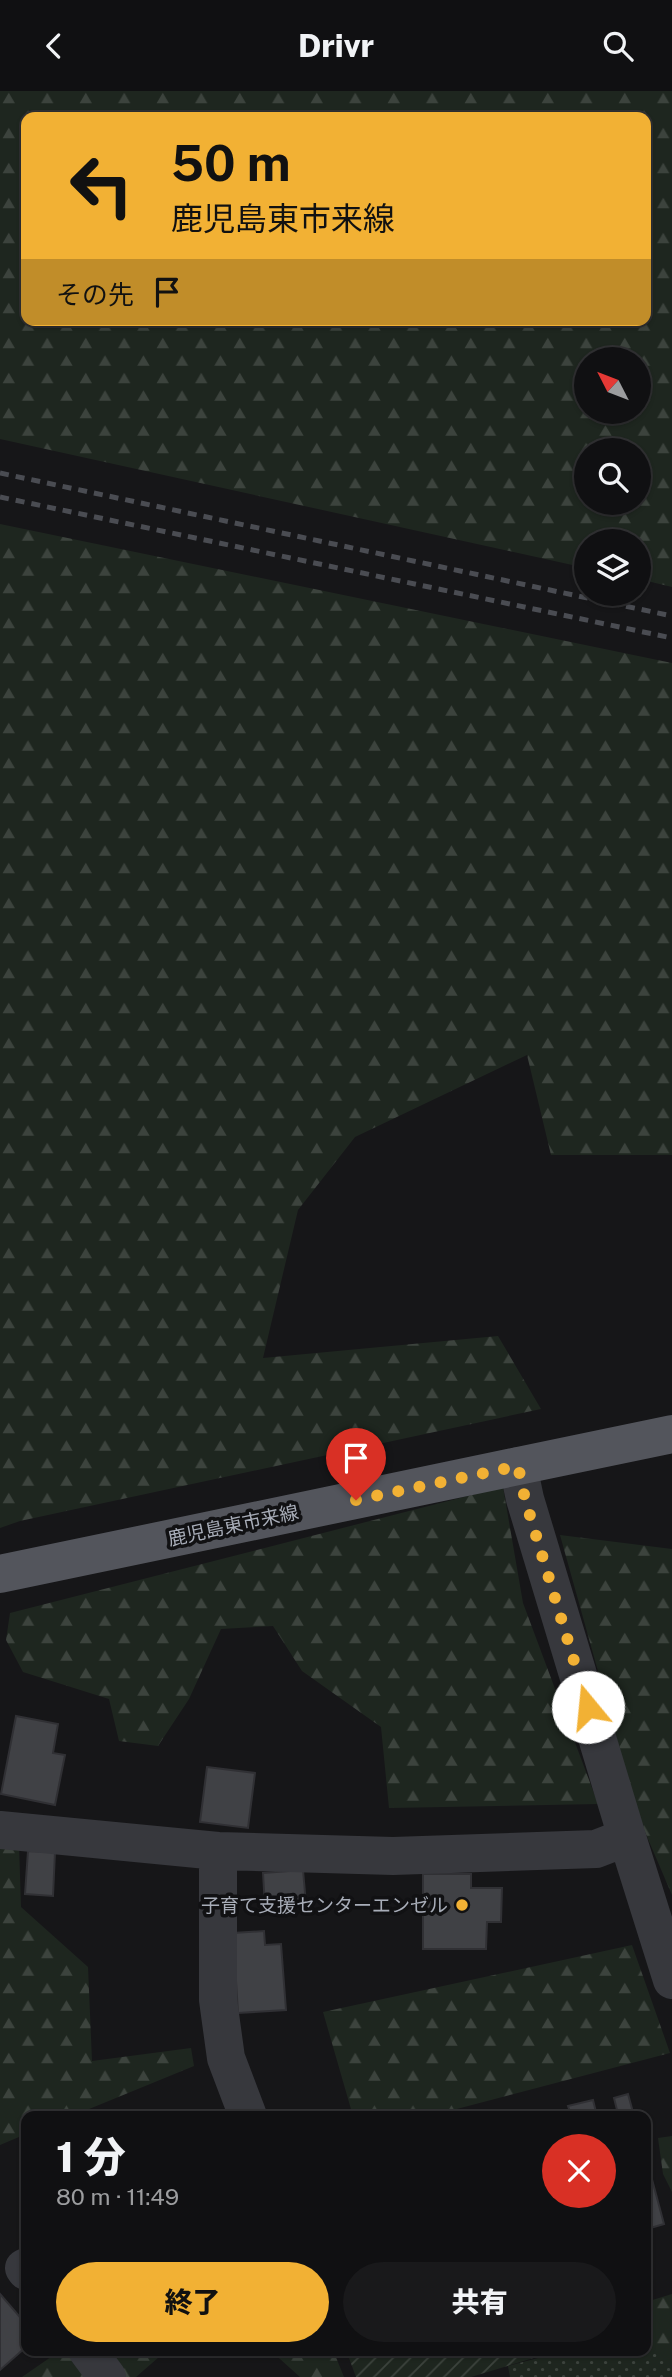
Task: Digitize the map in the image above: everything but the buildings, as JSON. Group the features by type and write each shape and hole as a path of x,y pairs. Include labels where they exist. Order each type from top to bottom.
{"main road":[{"name":"鹿児島東市来線","path":"0,1574 672,1434"}],"street":[{"path":"518,1466 525,1499 672,1980"},
{"path":"0,1830 218,1851 393,1856 596,1849 627,1837"},
{"path":"218,1851 218,2000 226,2058 246,2111"},
{"path":"91,2356 107,2377"}],"green space":[{"path":"0,91 672,91 672,587 651,582 651,529 574,529 574,565 0,439"},
{"path":"0,524 672,663 672,1155 551,1155 527,1055 355,1137 298,1210 263,1358 498,1336 541,1409 20,1521 0,1528"},
{"path":"503,1487 523,1603 598,1804 389,1808 381,1727 302,1671 273,1626 221,1629 189,1699 158,1746 119,1741 109,1699 23,1672 6,1640 10,1613"},
{"path":"560,1535 672,1549 672,1895 639,1818"},
{"path":"0,1842 19,1845 21,1907 88,1967 92,2061 191,2048 194,2066 84,2111 21,2111 21,2136 0,2145"},
{"path":"632,1945 670,2053 449,2111 352,2111 323,2012"},
{"path":"672,2136 672,2192 663,2174 658,2138"},
{"path":"672,2294 672,2358 664,2358 651,2346 651,2300"},
{"path":"672,2323 672,2377 510,2377 508,2366 546,2356 651,2356 651,2329"},
{"path":"52,2356 83,2356 99,2377 22,2377"},
{"path":"101,2356 160,2356 136,2377 117,2377"},
{"path":"277,2356 335,2356 344,2377 300,2377"},
{"path":"348,2356 540,2356 471,2377 356,2377"}],"railway":[{"path":"0,473 672,616"},
{"path":"0,497 672,638"}],"place":[{"name":"子育て支援センターエンゼル","path":"462,1905"}],"route":[{"path":"356,1500 518,1466 525,1499 588,1707"}]}
